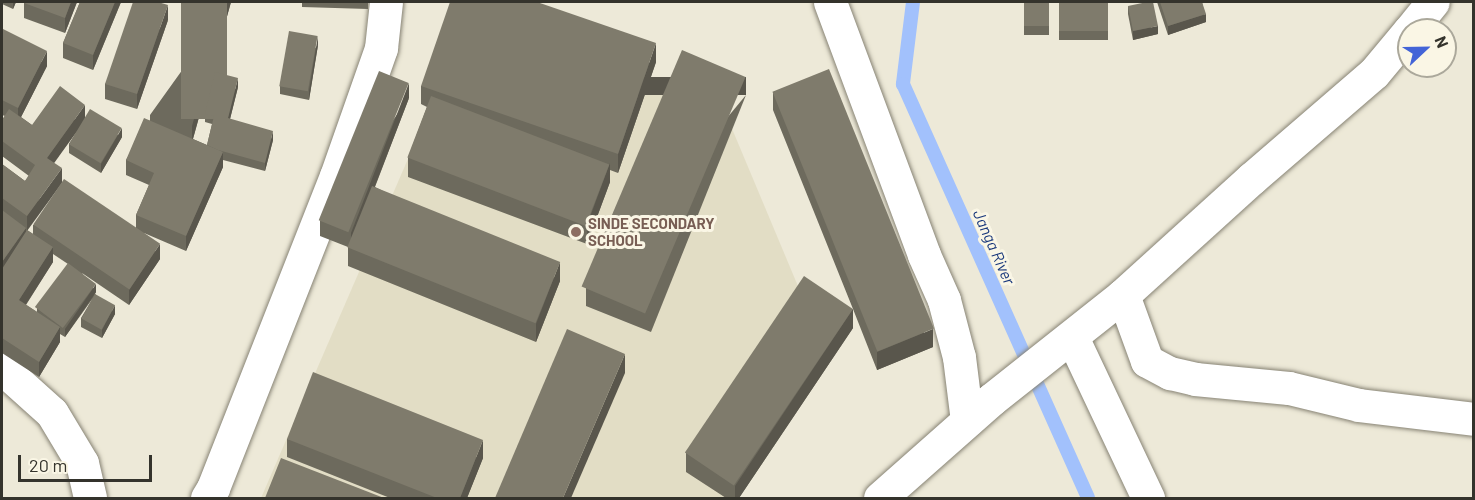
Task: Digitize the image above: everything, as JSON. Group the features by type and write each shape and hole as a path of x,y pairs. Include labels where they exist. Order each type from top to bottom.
{"street":[{"path":"207,498 235,434 336,176 381,48 386,2"},
{"path":"830,2 920,244 944,300 959,357 967,421"},
{"path":"880,498 992,399 1123,295 1251,179 1374,73 1418,17"},
{"path":"1123,295 1148,361 1170,373 1195,379 1288,388 1359,405 1473,419"},
{"path":"1072,337 1148,498"},
{"path":"2,368 52,414 82,463 90,498"}],"shaded area":[{"name":"SINDE SECONDARY SCHOOL","path":"476,2 489,2 725,112 826,353 727,498 261,498"}],"building":[{"path":"25,2 71,2 65,18"},
{"path":"80,2 115,2 93,55 63,43"},
{"path":"133,2 158,2 168,5 137,94 105,84"},
{"path":"181,2 227,2 227,119 181,119"},
{"path":"450,2 537,2 656,43 618,154 421,86"},
{"path":"1024,2 1049,2 1049,26 1024,26"},
{"path":"1059,2 1108,2 1108,31 1059,31"},
{"path":"1153,2 1158,26 1133,31 1128,6"},
{"path":"1160,2 1202,2 1206,14 1168,26"},
{"path":"3,29 47,51 18,108 2,100"},
{"path":"289,31 318,36 308,91 279,86"},
{"path":"682,50 746,77 645,314 582,287"},
{"path":"829,69 934,329 877,351 772,92"},
{"path":"379,71 409,83 348,232 319,220"},
{"path":"215,72 238,78 228,118 273,131 265,163 207,145 214,116 205,114"},
{"path":"60,86 85,105 47,158 62,168 27,216 2,198 2,164 25,181 35,165 2,141 2,120 9,109 32,125"},
{"path":"431,96 609,164 586,226 407,158"},
{"path":"90,109 122,128 101,163 69,144"},
{"path":"144,118 223,152 186,236 136,215 154,173 126,160"},
{"path":"64,179 160,244 129,289 33,225"},
{"path":"372,186 560,262 535,323 347,247"},
{"path":"2,210 26,228 2,262"},
{"path":"27,230 53,247 19,300 60,327 39,362 2,338 2,269"},
{"path":"68,263 96,284 63,328 35,307"},
{"path":"804,276 853,309 734,486 685,453"},
{"path":"95,294 115,305 102,330 81,318"},
{"path":"567,329 625,354 563,498 495,498"},
{"path":"313,372 483,440 460,498 437,498 287,439"},
{"path":"281,458 384,498 265,498"}],"waterway":[{"name":"Janga River","path":"913,2 903,84 1088,498"}],"place":[{"name":"SINDE SECONDARY SCHOOL","path":"576,232"}]}
